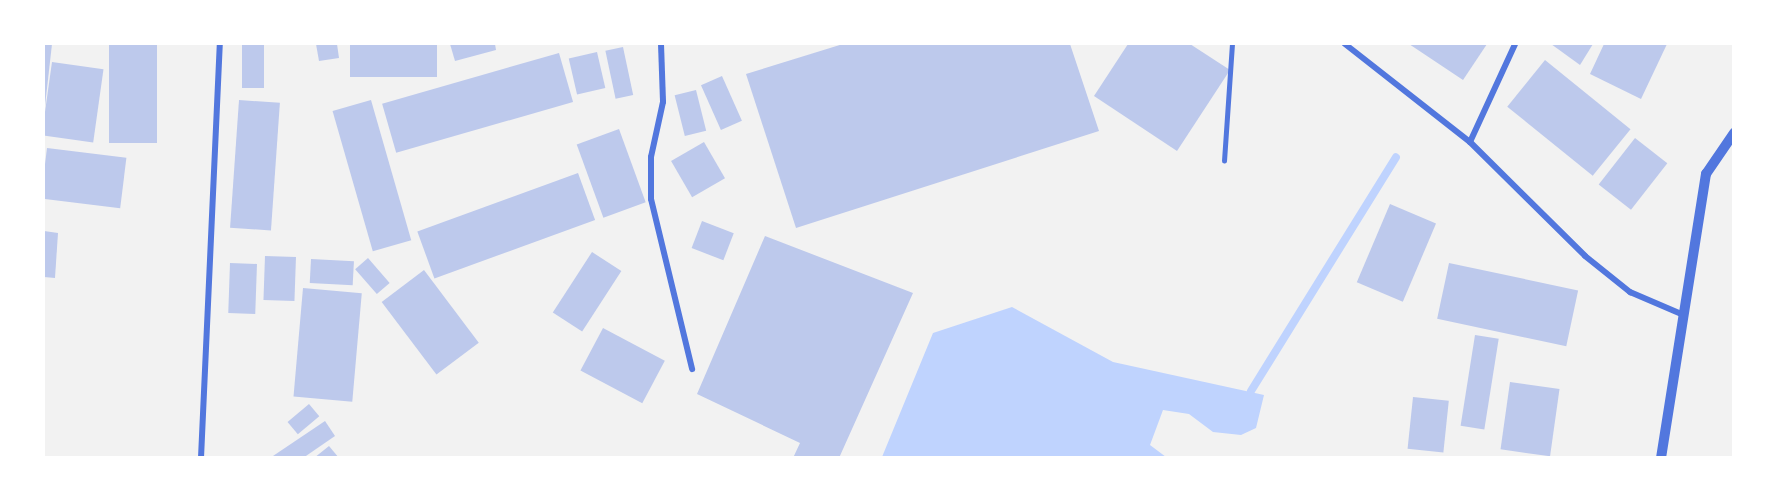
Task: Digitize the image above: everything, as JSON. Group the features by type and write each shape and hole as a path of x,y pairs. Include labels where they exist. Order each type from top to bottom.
{"street":[{"path":"201,458 220,44"},
{"path":"661,44 663,102 651,157 651,199 692,369"},
{"path":"1345,44 1470,142 1584,256 1630,292 1685,316"},
{"path":"1470,142 1515,44"},
{"path":"1661,458 1706,174 1734,133"}],"lane":[{"path":"1224,161 1232,44"}],"water":[{"path":"1012,307 1113,362 1264,395 1256,428 1241,435 1213,432 1189,414 1163,410 1150,445 1166,457 882,457 933,333"}],"building":[{"path":"44,44 52,44 45,106 44,106"},
{"path":"109,44 157,44 157,143 109,143"},
{"path":"242,44 264,44 264,88 242,88"},
{"path":"316,44 337,44 339,58 319,61"},
{"path":"350,44 437,44 437,77 350,77"},
{"path":"450,44 495,44 496,50 455,61"},
{"path":"843,44 1070,44 1099,131 796,228 746,74"},
{"path":"1128,44 1190,44 1230,70 1177,151 1094,96"},
{"path":"1409,44 1487,44 1463,80"},
{"path":"1551,44 1593,44 1580,65"},
{"path":"1604,44 1667,44 1641,99 1590,74"},
{"path":"623,47 633,95 616,99 605,51"},
{"path":"597,52 605,88 577,95 569,59"},
{"path":"559,53 573,102 396,153 382,104"},
{"path":"1545,60 1630,129 1593,176 1507,107"},
{"path":"52,62 103,69 93,143 44,136 44,119"},
{"path":"722,76 742,121 721,130 701,85"},
{"path":"696,90 706,131 685,136 675,95"},
{"path":"239,100 280,103 271,231 230,228"},
{"path":"371,100 411,240 373,251 333,111"},
{"path":"619,129 646,202 603,218 577,144"},
{"path":"1635,138 1667,163 1631,210 1599,184"},
{"path":"704,142 725,178 692,197 671,161"},
{"path":"47,148 126,158 120,208 44,199"},
{"path":"578,173 595,220 434,278 417,231"},
{"path":"1390,204 1436,224 1403,302 1357,282"},
{"path":"702,221 734,233 723,260 692,248"},
{"path":"44,231 58,233 55,278 44,277"},
{"path":"765,236 913,293 839,458 793,458 800,443 697,394"},
{"path":"592,252 621,271 582,331 553,312"},
{"path":"265,256 296,257 294,301 263,300"},
{"path":"368,258 390,283 377,294 355,269"},
{"path":"311,259 354,261 353,285 310,283"},
{"path":"230,263 257,264 255,314 228,313"},
{"path":"1449,263 1578,290 1566,346 1437,319"},
{"path":"424,270 479,343 436,375 382,302"},
{"path":"303,288 362,293 352,402 294,397"},
{"path":"603,328 665,361 642,403 580,370"},
{"path":"1475,335 1499,339 1484,430 1461,426"},
{"path":"1510,382 1560,389 1550,456 1501,449"},
{"path":"1413,397 1449,401 1443,452 1408,449"},
{"path":"309,404 319,416 298,434 288,422"},
{"path":"325,421 335,436 303,458 270,458"},
{"path":"329,446 339,458 314,458"}],"waterway":[{"path":"1251,391 1396,157"}]}
